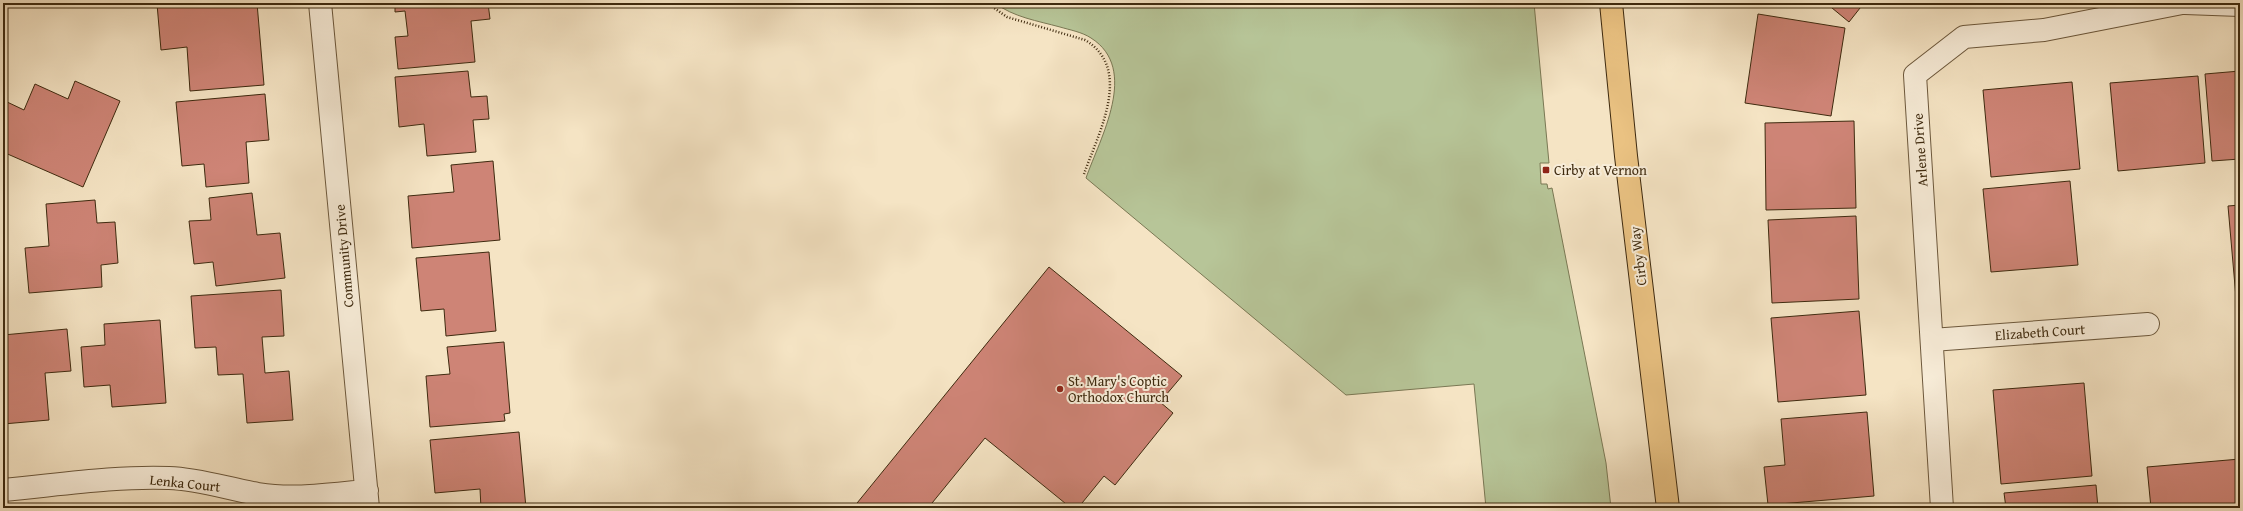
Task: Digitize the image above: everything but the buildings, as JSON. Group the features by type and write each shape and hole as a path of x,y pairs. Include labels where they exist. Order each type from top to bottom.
{"main road":[{"name":"Cirby Way","path":"1611,3 1626,156 1668,508"}],"street":[{"name":"Community Drive","path":"320,3 368,500"},
{"name":"Arlene Drive","path":"1942,508 1915,75 1964,37 2044,30 2183,3 2240,5"},
{"name":"Elizabeth Court","path":"1932,340 2148,324"},
{"name":"Lenka Court","path":"3,490 127,479 170,478 201,482 259,494 368,500"}],"path":[{"path":"987,3 1007,17 1085,40 1094,45 1101,54 1110,74 1110,97 1084,174"}],"green space":[{"path":"995,3 1534,3 1549,163 1540,163 1541,184 1547,184 1548,189 1552,188 1606,463 1611,508 1486,508 1474,384 1346,395 1086,178 1107,124 1115,85 1113,67 1105,51 1091,38 1084,34 1018,15"}],"place":[{"name":"Cirby at Vernon","path":"1546,170"},
{"name":"St. Mary's Coptic Orthodox Church","path":"1060,389"}]}
